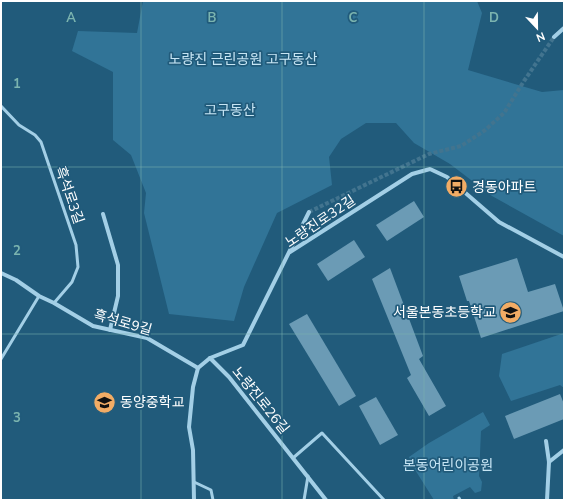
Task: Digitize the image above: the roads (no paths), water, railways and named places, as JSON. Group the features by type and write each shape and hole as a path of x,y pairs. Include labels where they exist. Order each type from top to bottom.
{"street":[{"path":"554,37 564,28"},
{"name":"노량진로32길","path":"198,368 210,358 243,345 289,253 412,174 430,169 447,177 499,222 564,256"},
{"path":"289,253 309,212"},
{"path":"103,214 118,265 118,296 110,330"},
{"name":"흑석로9길","path":"1,273 16,280 39,296 54,303 92,326 147,338 198,368"},
{"name":"노량진로26길","path":"210,358 230,377 326,500"},
{"path":"194,500 193,450 188,427 193,387 198,368"},
{"path":"546,441 549,462 547,500"},
{"path":"549,462 564,450"}],"lane":[{"name":"흑석로3길","path":"1,106 19,125 35,135 40,142 76,245 78,267 72,282 54,303"},
{"path":"1,359 39,296"},
{"path":"293,458 322,433 384,500"},
{"path":"304,500 308,476"},
{"path":"194,482 211,490 213,500"}],"tunnel":[{"path":"309,212 429,154 461,146 484,131 504,113 554,37"}],"place":[{"name":"경동아파트","path":"457,187"},
{"name":"서울본동초등학교","path":"511,312"},
{"name":"동양중학교","path":"105,402"}],"park label":[{"name":"노량진 근린공원 고구동산","path":"243,59"},
{"name":"고구동산","path":"230,110"},
{"name":"본동어린이공원","path":"448,465"}]}
